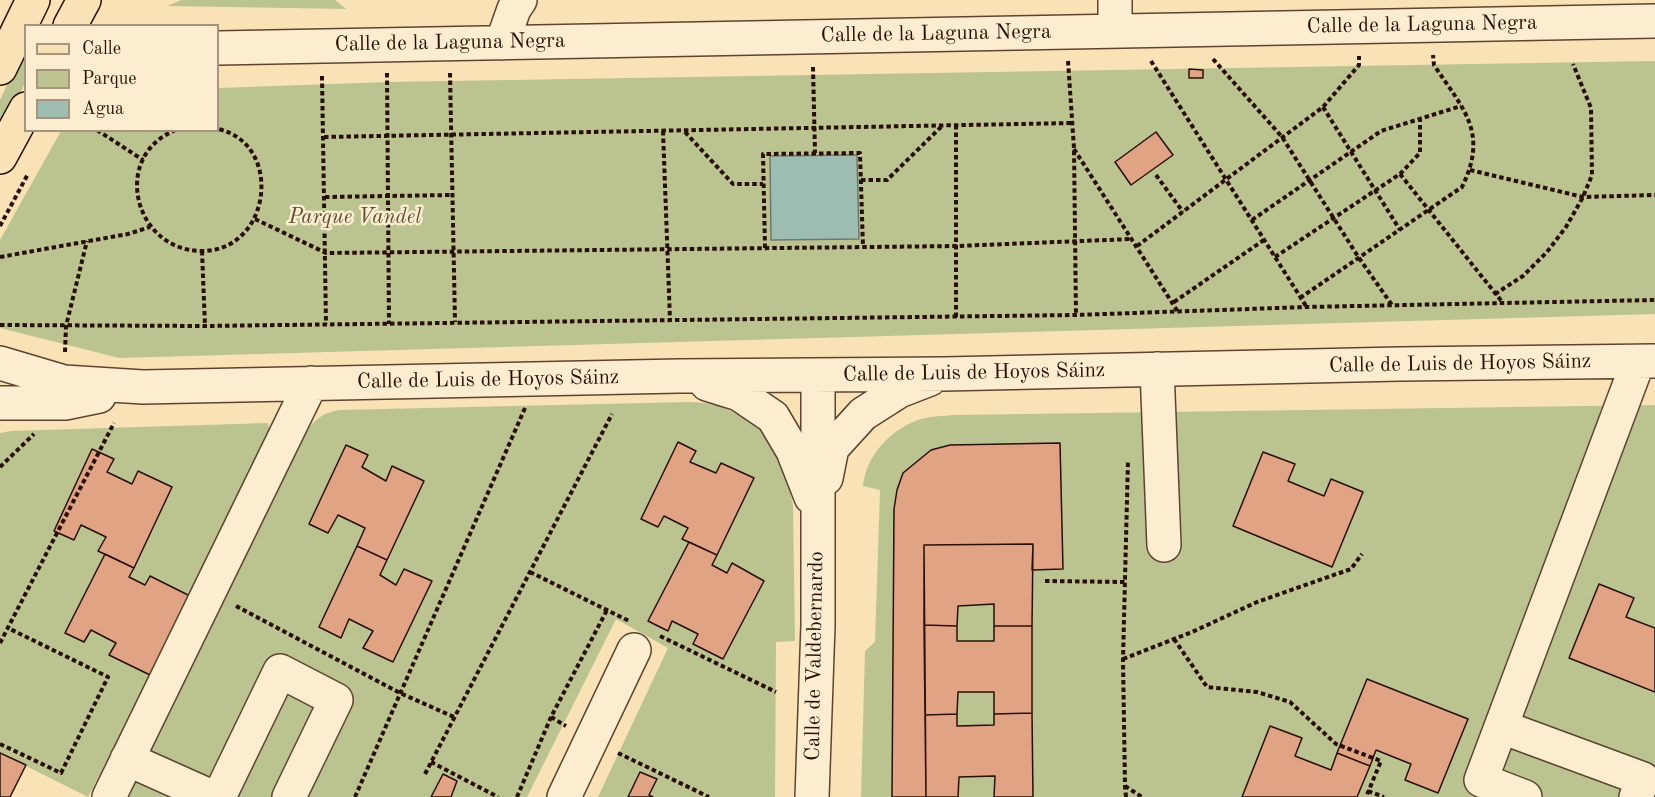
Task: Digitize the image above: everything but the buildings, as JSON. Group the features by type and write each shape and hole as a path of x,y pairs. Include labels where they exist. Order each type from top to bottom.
{"main road":[{"path":"0,68 33,0"},
{"path":"71,24 84,0"},
{"path":"0,157 24,113"}],"street":[{"path":"502,43 514,9 520,0"},
{"name":"Calle de la Laguna Negra","path":"219,48 502,43 1115,16 1396,13 1655,21"},
{"name":"Calle de Luis de Hoyos Sáinz","path":"0,363 64,382 143,387 679,376 818,376 1646,362 1481,780 1525,797"},
{"path":"1157,369 1164,545"},
{"name":"Calle de Valdebernardo","path":"818,515 832,448 863,414 872,408 899,391 944,374"},
{"name":"Calle de Valdebernardo","path":"679,376 739,394 773,417 793,451 818,515"},
{"name":"Calle de Valdebernardo","path":"812,797 818,625 818,376"},
{"path":"109,797 310,383"},
{"name":"Calle de Luis de Hoyos Sáinz","path":"0,403 65,403 143,387"},
{"path":"564,797 644,637"},
{"path":"219,797 280,671 336,700 289,797"},
{"path":"1502,727 1643,779 1636,797"},
{"path":"128,759 212,797"}],"path":[{"path":"1209,54 1282,137 1359,258 1393,306"},
{"path":"813,62 815,153"},
{"path":"1495,294 1523,276 1547,252 1566,227 1592,175 1591,108 1573,64"},
{"path":"1137,246 1323,107 1359,65"},
{"path":"1300,298 1462,187 1470,170 1475,141 1468,115 1434,65"},
{"path":"450,68 454,322"},
{"path":"1155,69 1306,307"},
{"path":"1069,71 1074,148 1076,315"},
{"path":"388,82 386,136 389,324"},
{"path":"323,84 326,324"},
{"path":"1252,220 1381,130 1461,106"},
{"path":"1323,107 1400,230"},
{"path":"1275,257 1400,174 1420,153 1420,118"},
{"path":"324,137 1072,123"},
{"path":"861,180 887,180 942,126"},
{"path":"956,126 956,317"},
{"path":"171,132 154,145 143,159 137,176 137,194 141,211 150,227 164,241 182,249 202,251 223,247 242,236 255,219 262,199 262,178 255,158 242,142 219,129"},
{"path":"663,131 670,320"},
{"path":"684,131 733,184 763,184"},
{"path":"100,132 143,159"},
{"path":"1074,148 1179,312"},
{"path":"765,248 763,154 815,153 860,153 863,247"},
{"path":"0,226 30,169"},
{"path":"1470,170 1583,197 1655,195"},
{"path":"1400,174 1503,303"},
{"path":"1156,175 1183,212"},
{"path":"325,197 452,195"},
{"path":"255,219 326,254 957,246 1132,239"},
{"path":"0,257 129,234 150,227"},
{"path":"1174,302 1264,240"},
{"path":"66,326 87,241"},
{"path":"202,251 205,326"},
{"path":"0,325 205,326 956,317 1655,300"},
{"path":"355,797 538,380"},
{"path":"425,774 612,414"},
{"path":"0,643 115,423"},
{"path":"1126,797 1123,659 1128,455"},
{"path":"1123,659 1257,602 1351,569 1362,554"},
{"path":"530,572 607,610 644,637 776,692"},
{"path":"1045,580 1125,582"},
{"path":"242,609 400,693 454,717"},
{"path":"517,797 551,717 607,610"},
{"path":"0,744 61,773 108,677 8,628"},
{"path":"1174,639 1207,687 1257,692 1290,702 1336,744 1381,761 1366,797"},
{"path":"591,741 709,797"},
{"path":"431,762 498,797"},
{"path":"1125,786 1142,797"},
{"path":"1368,790 1384,797"}],"green space":[{"path":"181,0 335,0 346,9 168,6"},
{"path":"24,47 24,85 0,133 0,100"},
{"name":"Parque Vandel","path":"1655,61 1655,314 119,358 0,328 0,240 60,132 219,132 219,88 388,82"},
{"path":"688,402 720,406 749,420 762,430 788,475 793,506 795,641 776,642 775,797 598,797 668,648 616,619 527,797 119,797 301,438 322,416 339,410"},
{"path":"1655,405 1655,797 861,797 865,651 875,642 880,490 863,486 869,464 882,444 910,423 925,418 954,415"},
{"path":"268,423 272,441 88,797 0,753 0,433"}],"water":[{"path":"857,155 859,239 771,240 770,156"}]}
